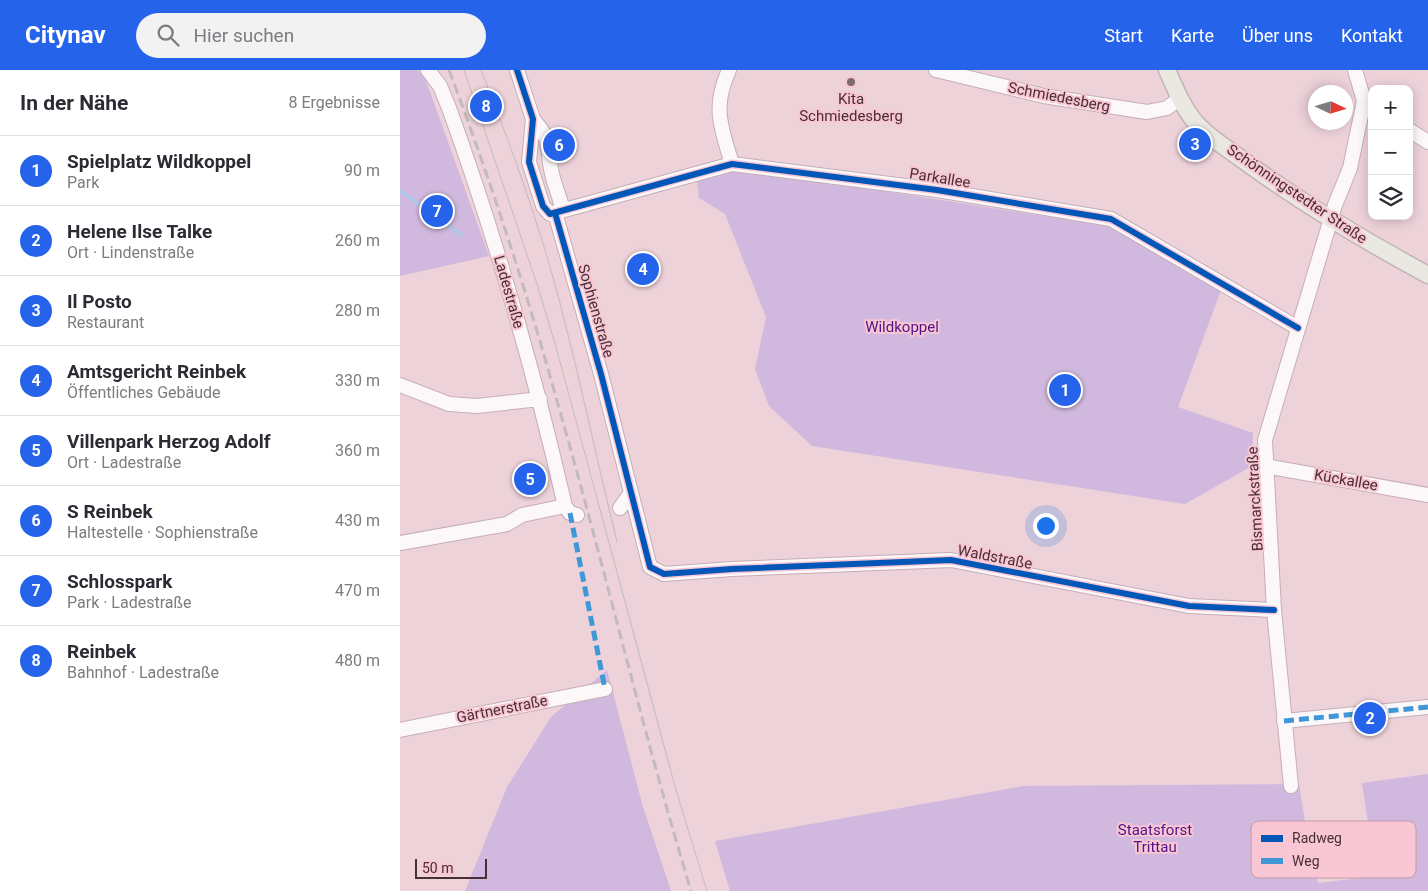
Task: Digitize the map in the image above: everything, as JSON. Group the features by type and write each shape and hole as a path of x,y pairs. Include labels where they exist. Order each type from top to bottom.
{"main road":[{"name":"Schönningstedter Straße","path":"1167,70 1180,98 1196,122 1207,134 1331,220 1428,275"}],"street":[{"name":"Ladestraße","path":"428,70 440,86 463,146 497,250 540,399 565,506"},
{"name":"Sophienstraße","path":"517,70 533,119 544,132 550,144 551,170 562,207 555,213 547,212 543,206 529,162 528,147 533,119"},
{"path":"729,70 720,94 718,115 732,164"},
{"name":"Schmiedesberg","path":"936,70 1044,96 1146,112 1167,108 1180,98"},
{"path":"1355,70 1368,104"},
{"name":"Bismarckstraße","path":"1291,786 1274,610 1265,440 1331,220 1350,168 1368,104"},
{"path":"1413,133 1428,142"},
{"name":"Parkallee","path":"555,213 732,164 928,189 1111,220 1298,328"},
{"name":"Sophienstraße","path":"555,213 601,374 650,567"},
{"path":"400,385 449,404 477,406 540,399"},
{"name":"Kückallee","path":"1265,466 1428,494"},
{"path":"620,508 630,494"},
{"path":"400,543 507,524 522,515 565,506 570,513 577,516"},
{"name":"Waldstraße","path":"650,567 664,574 742,568 951,560 1189,606 1274,610"},
{"name":"Gärtnerstraße","path":"400,730 605,689"},
{"path":"1284,722 1428,708"}],"green space":[{"path":"400,70 417,70 424,75 489,256 400,276"},
{"name":"Wildkoppel","path":"742,169 1108,226 1221,290 1178,407 1253,433 1252,466 1185,504 812,446 769,406 755,369 766,317 725,214 699,198 697,181"},
{"path":"607,670 643,807 671,891 465,891 507,787 551,717"},
{"name":"Staatsforst Trittau","path":"1428,774 1428,891 730,891 715,841 1024,786 1299,784 1305,821 1251,821 1251,878 1317,878 1318,883 1359,878 1416,878 1416,821 1368,821 1362,783"}],"waterway":[{"path":"400,191 461,235"}],"tram line":[{"path":"464,70 537,284 556,347 676,790 707,891"},
{"path":"481,70 524,185 552,273 617,542"}],"railway":[{"path":"449,70 507,234 533,317 691,891"}],"marked path":[{"path":"570,513 605,689"},
{"path":"1284,721 1428,707"}],"cycle path":[{"path":"517,70 533,119 529,162 543,206 550,214 732,164 937,190 1111,219 1298,328"},
{"path":"555,213 601,374 650,567 664,574 732,569 951,560 1189,606 1274,610"}],"place":[{"name":"Kita Schmiedesberg","path":"851,82"},
{"name":"Reinbek","path":"486,106"},
{"name":"Il Posto","path":"1195,144"},
{"name":"S Reinbek","path":"559,145"},
{"name":"Schlosspark","path":"437,211"},
{"name":"Amtsgericht Reinbek","path":"643,269"},
{"name":"Spielplatz Wildkoppel","path":"1065,390"},
{"name":"Villenpark Herzog Adolf","path":"530,479"},
{"name":"Helene Ilse Talke","path":"1370,718"}]}
